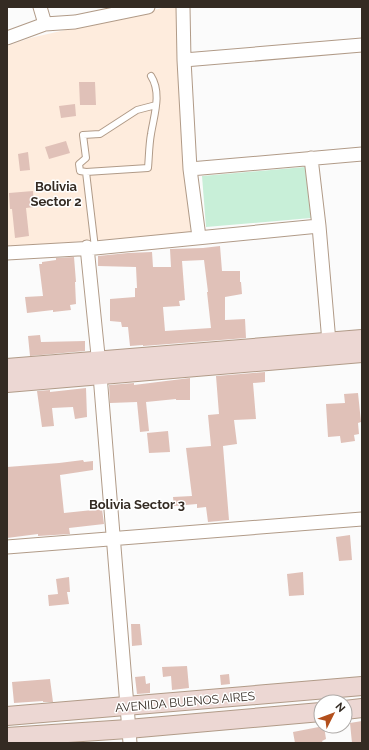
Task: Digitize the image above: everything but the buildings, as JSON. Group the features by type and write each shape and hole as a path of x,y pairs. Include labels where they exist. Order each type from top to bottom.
{"main road":[{"path":"7,383 99,368 362,339"},
{"path":"7,368 99,368 362,353"},
{"name":"AVENIDA BUENOS AIRES","path":"7,716 362,686"},
{"name":"AVENIDA BUENOS AIRES","path":"7,737 129,736 313,713"}],"street":[{"path":"40,7 45,24"},
{"path":"7,38 45,24 75,22 148,7"},
{"path":"183,7 184,60 190,170 199,238"},
{"path":"184,60 362,45"},
{"path":"190,170 362,154"},
{"path":"311,158 319,226 328,342"},
{"path":"7,253 91,248 319,226"},
{"path":"91,248 112,538 129,736"},
{"path":"7,547 362,519"}],"lane":[{"path":"151,76 155,81 156,105 148,168 80,172 79,164 86,158 83,136 100,134 137,110 156,105"},
{"path":"86,172 91,248"}],"shaded area":[{"path":"167,7 177,7 191,233 7,247 7,46 30,38"}],"green space":[{"path":"305,167 311,218 206,227 202,176"}],"district":[{"name":"Bolivia Sector 2","path":"56,194"},
{"name":"Bolivia Sector 3","path":"137,504"}]}
